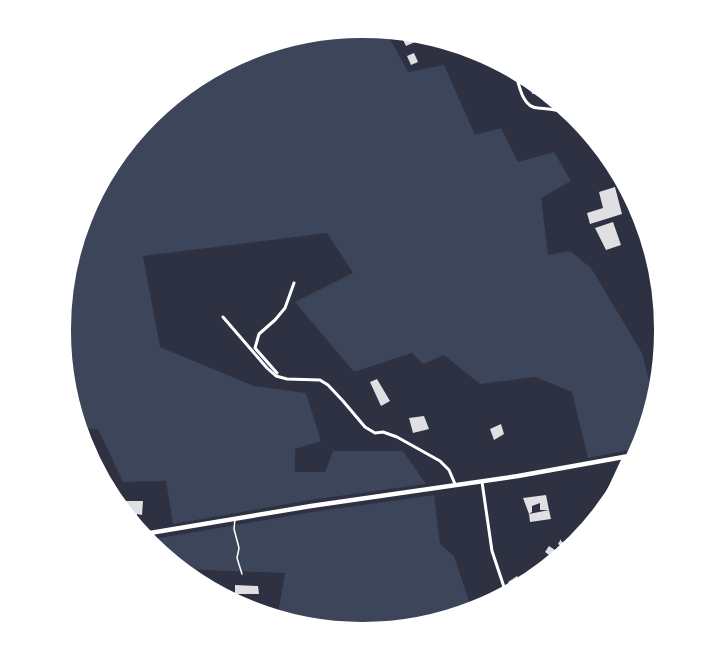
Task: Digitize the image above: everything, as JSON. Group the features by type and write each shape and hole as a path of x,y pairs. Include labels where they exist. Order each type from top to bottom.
{"main road":[{"path":"148,533 311,506 482,482 629,456"}],"street":[{"path":"517,79 524,100 529,106 561,112"},
{"path":"277,373 255,348 259,334 285,308 294,283"},
{"path":"223,317 276,376 287,379 320,380 343,401 365,428 375,433 383,432 397,437 440,461 449,470 455,486"},
{"path":"605,498 624,457"},
{"path":"482,482 492,551 504,587"}],"lane":[{"path":"235,518 234,529 239,548 237,558 242,574"}],"shaded area":[{"path":"343,35 388,36 408,72 444,65 475,135 501,128 518,162 554,152 571,181 541,198 548,255 570,251 591,268 642,353 652,390 642,425 632,449 588,458 572,392 535,377 480,384 444,355 423,364 412,353 354,372 295,302 353,273 327,233 143,256 160,347 254,386 306,393 321,441 295,449 295,472 325,472 333,451 403,451 426,484 310,500 173,524 166,481 123,482 98,429 83,428 72,388 67,349 67,311 72,272 82,235 106,182 128,150 153,121 182,96 214,74 267,50 304,40"},
{"path":"434,495 440,544 454,556 471,604 420,620 381,625 343,625 304,620 278,613 285,573 189,569 153,539 312,512"}],"building":[{"path":"413,39 415,42 406,46 403,40"},
{"path":"414,53 418,62 411,65 407,56"},
{"path":"615,187 622,214 590,224 587,213 603,208 599,192"},
{"path":"613,222 621,245 606,250 595,228"},
{"path":"377,379 390,401 381,406 370,382"},
{"path":"424,416 429,429 413,433 409,418"},
{"path":"501,424 504,434 494,440 490,429"},
{"path":"546,495 549,510 540,510 540,503 532,506 532,512 529,514 523,498"},
{"path":"123,501 143,501 142,515 137,514 136,520"},
{"path":"549,510 551,519 530,522 529,514"},
{"path":"561,539 565,544 562,547 558,544"},
{"path":"549,546 557,552 551,557 545,552"},
{"path":"517,576 519,580 510,586 508,582"},
{"path":"235,585 258,586 259,594 235,594"}]}
